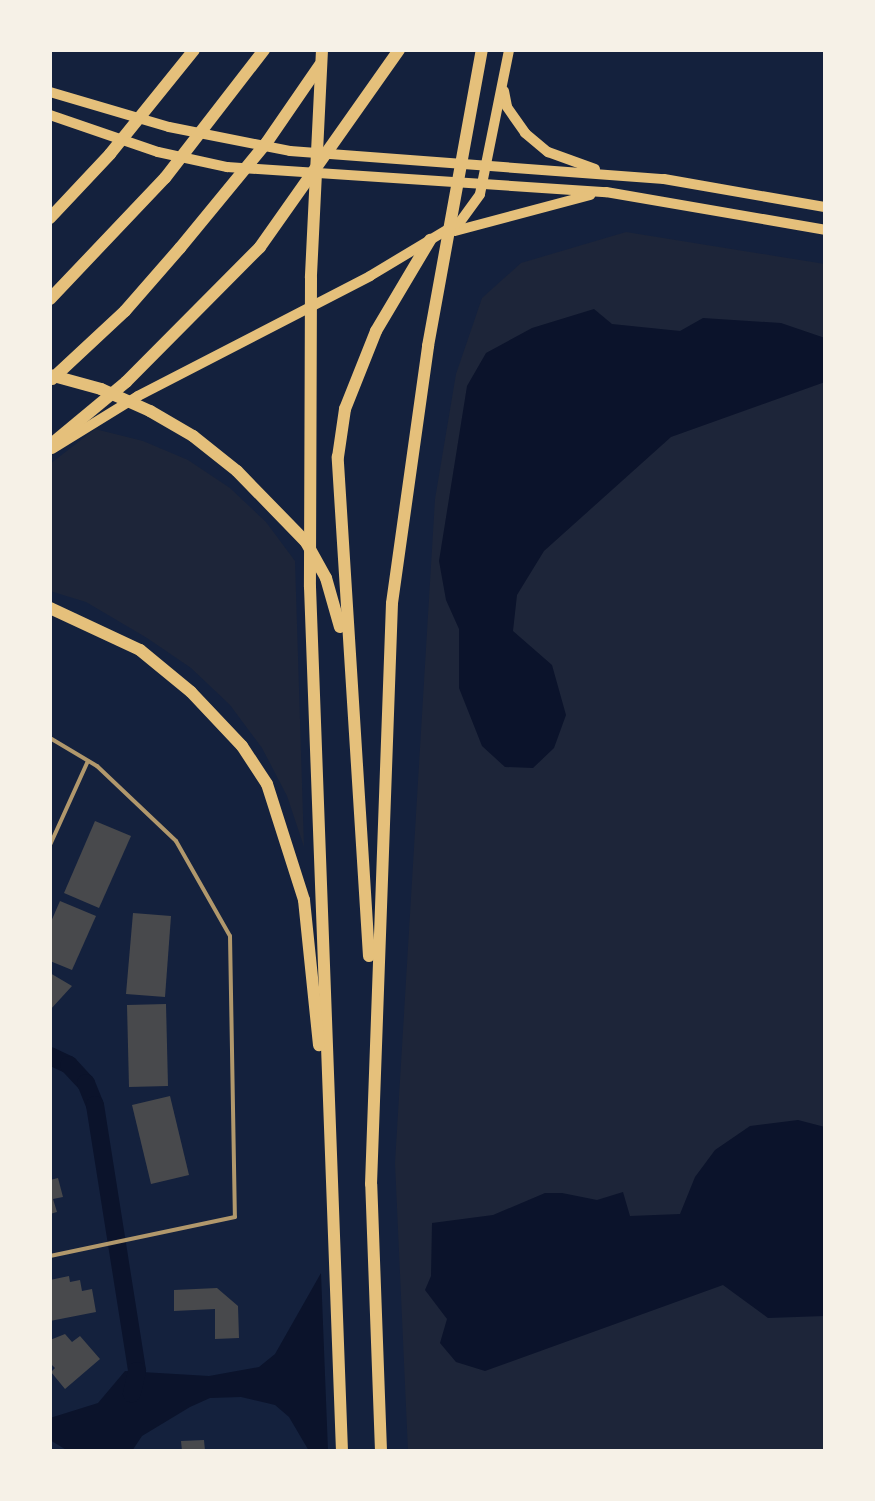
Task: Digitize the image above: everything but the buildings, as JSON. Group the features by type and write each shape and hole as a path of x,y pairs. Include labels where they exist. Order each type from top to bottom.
{"main road":[{"path":"50,299 200,136 264,50"},
{"path":"322,50 311,278 310,572 342,1451"},
{"path":"50,381 125,311 180,248 300,96 329,50"},
{"path":"50,448 126,382 260,247 399,50"},
{"path":"381,1451 371,1184 373,1023 392,603 428,346 482,50"},
{"path":"50,448 138,396 460,222 482,185 509,50"},
{"path":"50,218 192,53"},
{"path":"503,83 507,107 525,133 548,152 608,173"},
{"path":"50,92 249,144 486,166 608,173 825,207"},
{"path":"50,115 158,152 227,167 606,192 825,230"},
{"path":"373,1023 338,457 345,409 376,331 430,240 515,211 606,192"},
{"path":"50,375 101,389 193,436 272,505 306,542 326,578 351,697"},
{"path":"50,608 140,650 191,692 242,746 267,784 304,900 329,1147"}],"lane":[{"path":"50,738 88,761 139,801 176,841 206,886 230,936 235,1217 50,1256"},
{"path":"50,845 88,761"}],"shaded area":[{"path":"626,232 825,264 825,1451 408,1451 395,1163 435,499 456,374 482,298 521,263"},
{"path":"594,309 612,324 680,331 703,318 781,323 825,338 825,382 671,437 544,551 517,595 513,631 552,665 566,715 554,748 533,768 505,767 482,746 459,688 459,629 446,600 439,561 467,386 486,353 532,328"},
{"path":"95,429 143,441 188,460 230,488 266,522 295,561 304,847 287,796 262,748 230,705 191,668 147,638 86,602 50,591 50,464"},
{"path":"798,1120 825,1127 825,1316 768,1318 723,1285 485,1371 456,1362 440,1343 447,1319 425,1290 431,1276 432,1223 493,1215 545,1193 597,1200 623,1192 630,1216 680,1214 695,1177 715,1150 750,1126"},
{"path":"321,1273 328,1451 309,1451 289,1417 275,1405 241,1397 210,1398 190,1407 142,1436 132,1451 68,1451 50,1440 50,1418 98,1403 125,1371 209,1376 259,1367 275,1354"}],"waterway":[{"path":"50,1056 69,1065 86,1083 95,1105 137,1371 132,1393"}]}
